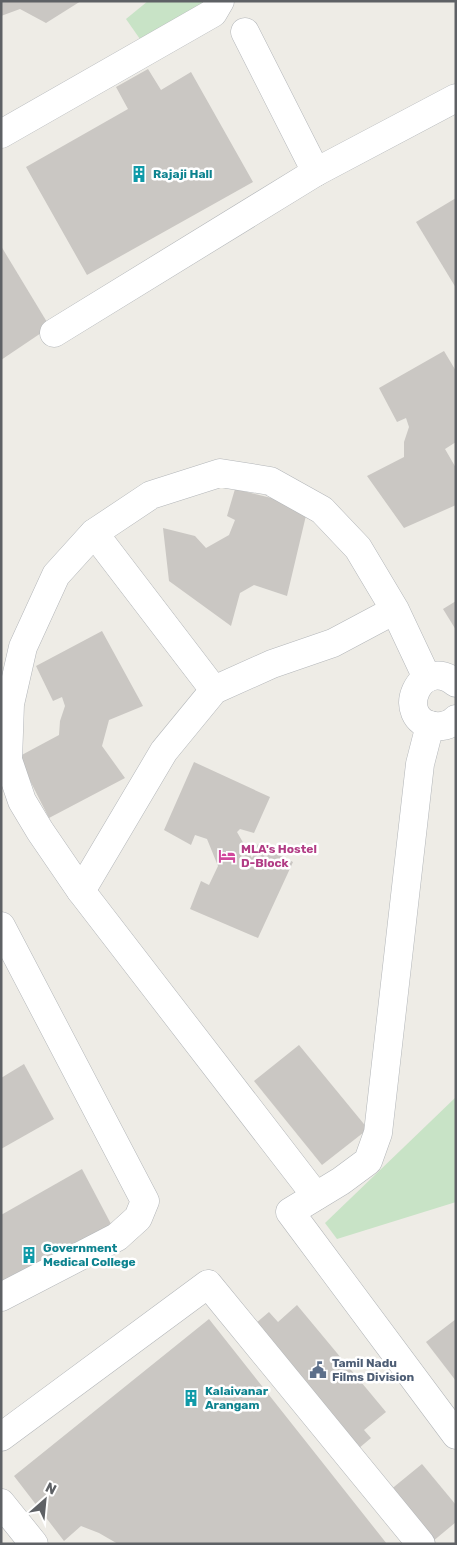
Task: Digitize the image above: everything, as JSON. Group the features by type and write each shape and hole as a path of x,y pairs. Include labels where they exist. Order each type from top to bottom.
{"street":[{"path":"1,134 213,12 220,1"},
{"path":"245,32 316,172"},
{"path":"54,333 316,172 456,98"},
{"path":"316,1196 81,891 40,831 22,801 8,760 10,704 23,647 56,575 94,533 151,496 220,473 270,482 322,510 358,548 396,610 427,678"},
{"path":"94,533 214,690"},
{"path":"81,891 164,751 214,690 272,664 334,643 396,610"},
{"path":"456,682 444,676 435,675 420,683 415,690 413,698 416,714 422,721 430,725 446,725 456,719"},
{"path":"430,725 420,764 378,1134 368,1161 342,1181 290,1212 456,1435"},
{"path":"1,926 145,1201 138,1218 118,1237 1,1297"},
{"path":"1,1437 208,1284 421,1544"},
{"path":"1,1503 34,1544"}],"green space":[{"path":"148,1 218,1 149,52 126,19"},
{"path":"456,1097 456,1202 337,1239 325,1223"}],"building":[{"path":"1,1 81,1 46,23 20,9 1,16"},
{"name":"Rajaji Hall","path":"148,69 161,90 191,72 253,182 87,275 26,167 128,109 116,87"},
{"path":"456,198 456,288 416,222"},
{"path":"1,246 50,327 1,360"},
{"path":"444,351 456,371 456,442 445,449 456,468 456,505 404,528 367,476 404,457 404,442 409,427 406,418 397,422 379,388"},
{"path":"235,489 308,507 287,596 254,585 240,593 231,626 169,581 163,528 195,536 206,548 229,535 235,520 227,516"},
{"path":"456,601 456,630 443,609"},
{"path":"102,631 143,706 109,720 102,746 125,778 49,818 18,757 59,735 60,721 65,706 62,697 53,701 36,666"},
{"path":"194,762 270,797 254,833 240,829 237,832 252,858 258,844 293,862 258,938 190,909 201,881 209,885 218,866 207,839 195,835 191,845 164,830"},
{"path":"299,1045 368,1129 322,1165 254,1081"},
{"path":"24,1064 54,1119 1,1149 1,1078"},
{"name":"Government Medical College","path":"82,1169 111,1224 1,1287 1,1215"},
{"name":"Tamil Nadu Films Division","path":"297,1305 386,1412 364,1430 371,1438 352,1454 250,1328 269,1312 278,1322"},
{"name":"Kalaivanar Arangam","path":"209,1319 387,1544 118,1544 99,1533 81,1526 64,1541 14,1476"},
{"path":"456,1319 456,1381 426,1342"},
{"path":"422,1464 456,1505 456,1522 432,1542 389,1491"}],"place":[{"name":"Rajaji Hall","path":"139,174"},
{"name":"MLA's Hostel D-Block","path":"227,856"},
{"name":"Government Medical College","path":"29,1255"},
{"name":"Tamil Nadu Films Division","path":"318,1370"},
{"name":"Kalaivanar Arangam","path":"191,1398"}]}
